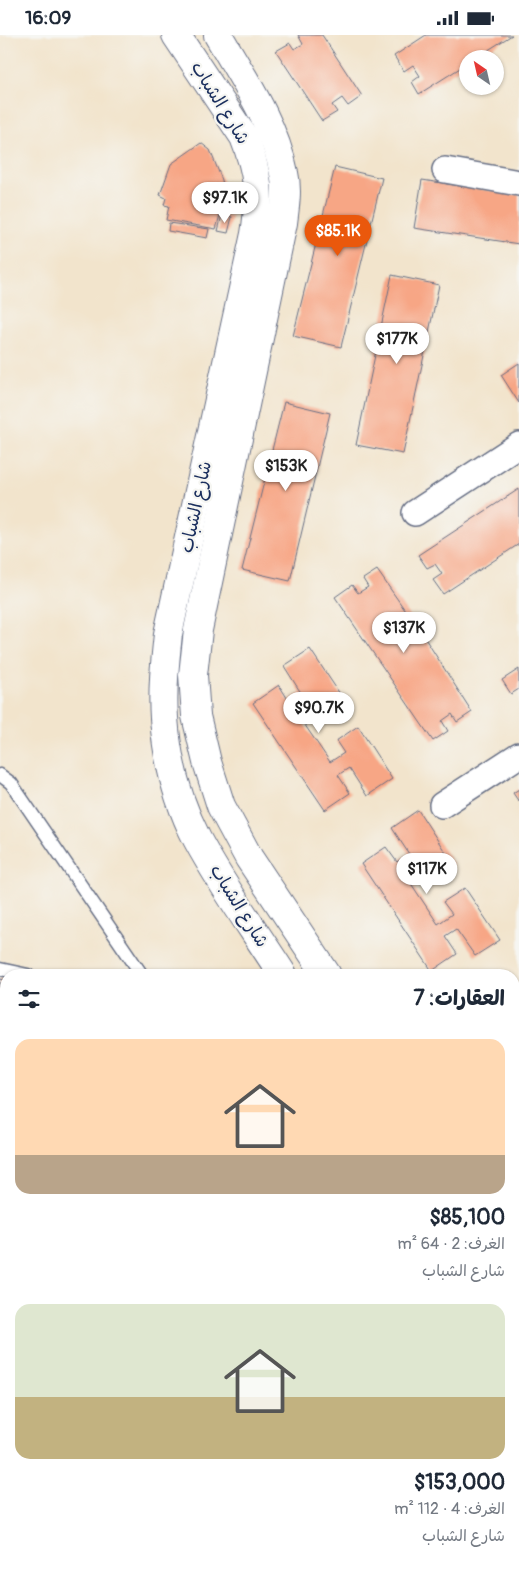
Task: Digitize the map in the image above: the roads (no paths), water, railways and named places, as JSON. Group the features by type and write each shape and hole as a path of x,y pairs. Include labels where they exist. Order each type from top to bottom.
{"street":[{"name":"شارع الشباب","path":"218,35 274,137 284,174 286,197 283,223 198,630 193,675 196,717 221,806 249,858 323,969"},
{"name":"شارع الشباب","path":"177,36 244,137 256,175 259,195 255,234 168,634 163,676 164,718 169,759 181,799 197,838 279,969"},
{"path":"445,170 519,183"},
{"path":"415,513 519,445"},
{"path":"442,805 519,755"}],"lane":[{"path":"0,775 11,783 138,969"}]}
